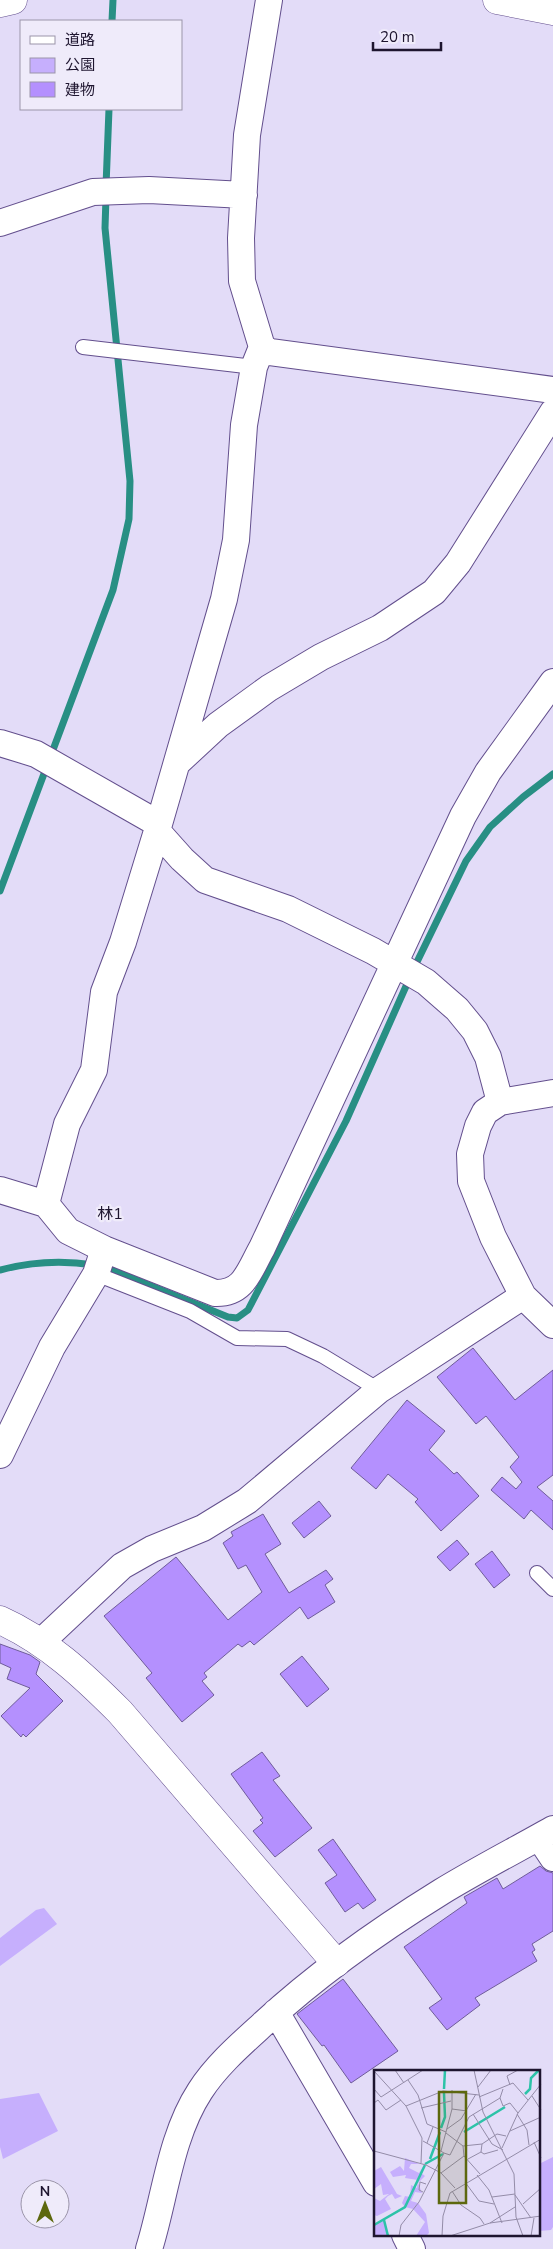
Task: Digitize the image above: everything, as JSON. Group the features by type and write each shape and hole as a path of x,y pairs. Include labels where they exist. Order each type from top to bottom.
{"street":[{"path":"0,3 14,0"},
{"path":"46,1204 67,1124 94,1070 104,992 123,942 177,764 224,599 236,540 244,424 258,357 242,281 241,238 247,136 269,0"},
{"path":"497,0 553,11"},
{"path":"0,223 94,192 149,190 244,195"},
{"path":"258,357 270,352 553,390"},
{"path":"177,764 218,725 269,688 321,658 380,628 434,592 458,563 553,412"},
{"path":"0,1190 46,1204 68,1231 104,1249 215,1294 228,1294 240,1287 262,1248 463,816 488,772 553,682"},
{"path":"0,743 36,754 63,768 157,827 182,859 205,880 288,910 336,933 426,982 458,1008 476,1031 488,1057 500,1102"},
{"path":"553,1093 500,1102 486,1112 478,1126 470,1154 471,1181 493,1237 523,1296 553,1325"},
{"path":"0,1455 52,1346 96,1274 104,1249"},
{"path":"41,1642 122,1566 152,1549 203,1528 247,1501 379,1390 523,1296"},
{"path":"0,1620 41,1642 91,1684 120,1712 336,1963"},
{"path":"149,2249 175,2150 186,2117 200,2091 229,2055 276,2012 336,1963 441,1892 546,1833 553,1858"},
{"path":"276,2012 374,2180"},
{"path":"406,2236 412,2249"}],"lane":[{"path":"83,348 258,357"},
{"path":"96,1274 190,1311 237,1338 287,1339 323,1356 379,1390"},
{"path":"537,1573 553,1589"}],"green space":[{"path":"44,1908 57,1924 0,1966 0,1938 36,1910"},
{"path":"39,2093 58,2131 3,2159 0,2147 0,2099"},
{"path":"553,2157 553,2227 551,2230 540,2231 540,2164"}],"building":[{"path":"473,1348 515,1400 553,1370 553,1475 537,1487 553,1501 553,1530 531,1510 524,1519 491,1490 502,1477 516,1489 522,1482 510,1467 519,1457 486,1416 476,1424 437,1377"},
{"path":"407,1400 445,1431 429,1450 454,1474 457,1472 479,1496 441,1531 415,1502 418,1499 388,1474 376,1489 351,1468"},
{"path":"319,1501 331,1516 304,1538 292,1523"},
{"path":"263,1514 281,1544 265,1554 289,1593 326,1570 333,1579 325,1585 335,1602 308,1619 300,1607 254,1645 250,1641 242,1647 238,1644 204,1673 207,1677 202,1681 214,1695 182,1722 146,1678 152,1673 104,1616 176,1557 228,1620 262,1592 246,1565 238,1569 223,1543 233,1536 231,1532"},
{"path":"457,1540 469,1554 450,1571 437,1557"},
{"path":"492,1551 510,1575 494,1588 475,1564"},
{"path":"0,1644 30,1655 40,1662 36,1674 63,1701 26,1737 23,1734 21,1737 1,1716 30,1688 7,1679 11,1668 0,1663"},
{"path":"302,1656 329,1689 307,1707 280,1674"},
{"path":"262,1752 280,1776 273,1780 312,1828 275,1857 253,1831 263,1823 260,1820 263,1818 231,1774"},
{"path":"333,1839 376,1900 363,1909 358,1903 345,1912 325,1883 337,1875 318,1850"},
{"path":"540,1866 546,1871 553,1873 553,1931 532,1944 535,1950 532,1952 537,1961 475,1998 480,2005 447,2030 429,2008 442,1999 404,1947 467,1903 464,1897 497,1878 503,1889"},
{"path":"343,1979 398,2051 351,2083 324,2045 322,2046 297,2014"}],"waterway":[{"path":"112,20 113,0"},
{"path":"106,186 109,110"},
{"path":"0,891 113,590 129,519 130,481 105,228 106,197"},
{"path":"104,1267 228,1317 237,1318 248,1310 346,1121 415,966 466,861 490,827 523,797 553,774"},
{"path":"0,1270 23,1265 47,1263 94,1265"}],"district":[{"name":"林1","path":"110,1213"}]}
